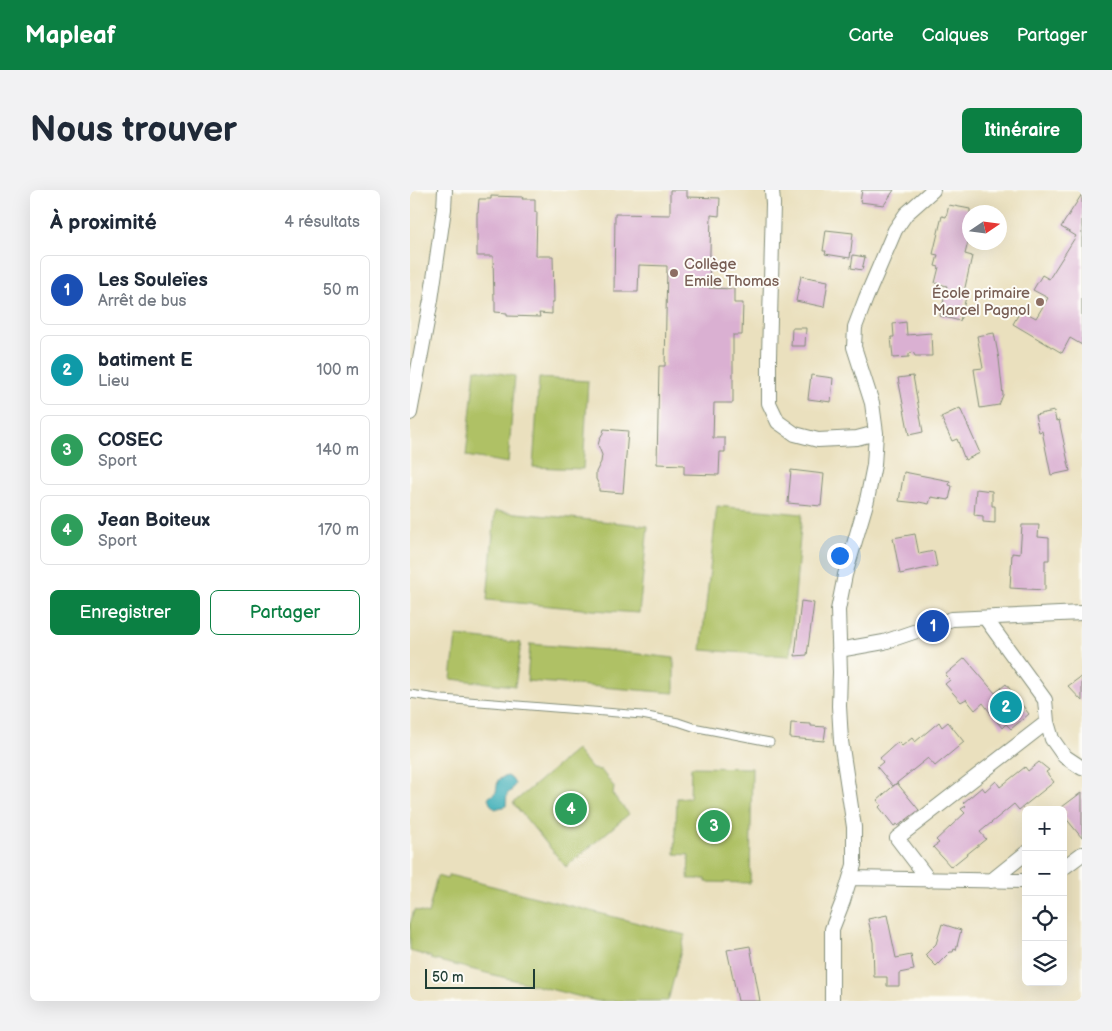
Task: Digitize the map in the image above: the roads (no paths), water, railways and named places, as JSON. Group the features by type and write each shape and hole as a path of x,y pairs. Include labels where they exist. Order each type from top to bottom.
{"street":[{"path":"410,412 431,300 445,190"},
{"path":"772,190 769,403 778,422 795,434 818,440 857,438 876,432"},
{"path":"832,1001 832,929 854,865 854,827 841,741 838,706 840,672 838,610 845,575 874,465 876,432 872,403 854,347 855,327 895,230 906,214 933,190"},
{"path":"839,650 884,642 952,619 1082,613"},
{"path":"986,618 1045,700 1046,722 1052,739 1064,756 1082,768"},
{"path":"929,880 897,838 1046,722"},
{"path":"1067,863 1082,854"},
{"path":"991,881 1022,856"},
{"path":"850,878 1022,881"}],"lane":[{"path":"410,694 642,714 693,727 770,742"}],"water":[{"path":"508,776 515,784 507,794 506,806 495,809 490,804 488,798 496,792 498,780"}],"place":[{"name":"Collège Emile Thomas","path":"674,273"},
{"name":"École primaire Marcel Pagnol","path":"1040,302"},
{"name":"Les Souleïes","path":"933,626"},
{"name":"batiment E","path":"1006,707"},
{"name":"Jean Boiteux","path":"571,809"},
{"name":"COSEC","path":"714,826"}]}
